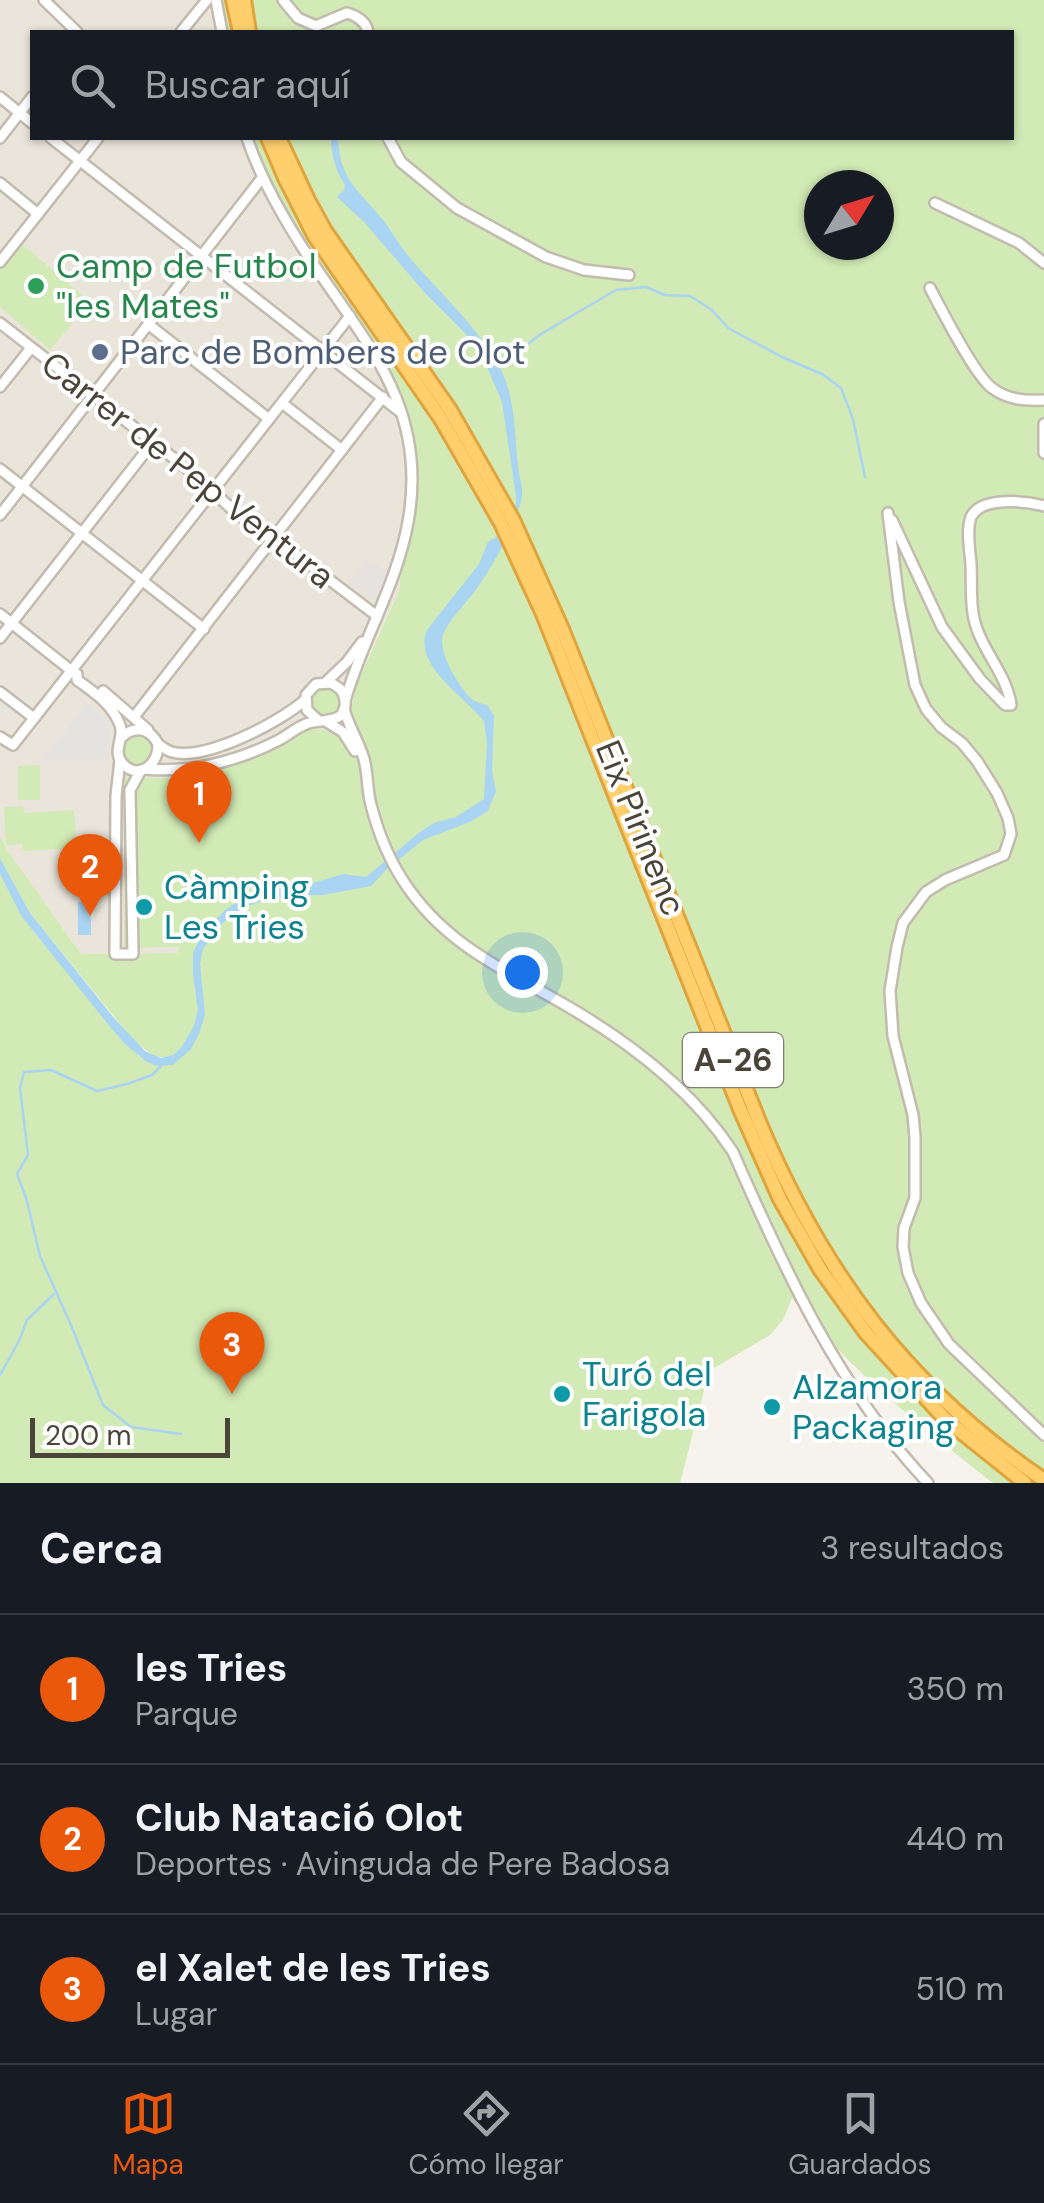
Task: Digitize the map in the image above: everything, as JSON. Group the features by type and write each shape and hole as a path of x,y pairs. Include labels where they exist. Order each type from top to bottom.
{"highway":[{"path":"239,4 240,30"},
{"path":"239,4 248,30"},
{"name":"Eix Pirinenc","path":"269,140 314,235 484,480 535,566 780,1172 819,1246 881,1332 927,1384 980,1433 1044,1477"},
{"name":"Eix Pirinenc","path":"280,140 325,230 450,410 484,480 780,1200 820,1269 866,1333 945,1418 1025,1483"}],"street":[{"path":"183,30 206,0"},
{"path":"216,0 222,30"},
{"path":"283,0 298,18 316,26 346,13 357,16 368,30"},
{"path":"49,2 75,30"},
{"path":"0,97 30,121"},
{"path":"0,138 30,100"},
{"path":"55,140 402,412"},
{"path":"0,262 96,140"},
{"path":"120,760 132,769 143,770 212,765 251,752 303,725 337,718 400,558 410,505 411,452 402,412 386,372 294,236 262,178 248,140"},
{"path":"389,140 401,162 457,208 546,257 584,270 629,275"},
{"path":"0,515 262,178"},
{"path":"0,183 38,214"},
{"path":"936,203 1019,243 1044,263"},
{"path":"930,288 979,375 992,388 1017,401 1044,400"},
{"path":"0,737 13,744 74,672 350,316"},
{"name":"Carrer de Pep Ventura","path":"0,323 272,540 298,555 377,616"},
{"path":"148,324 269,419"},
{"path":"0,387 30,348"},
{"path":"134,717 383,397"},
{"path":"282,403 342,450"},
{"path":"1044,424 1044,453"},
{"path":"0,638 153,442"},
{"path":"0,469 204,629"},
{"path":"1044,506 1026,501 982,506 972,516 969,533 974,619 1011,705 1005,705 980,679 942,627 888,513 888,519 914,685 926,710 976,761 1008,818 1011,834 1004,855 926,892 904,923 897,947 890,991 893,1036 916,1137 914,1198 904,1228 903,1247 908,1274 921,1303 949,1344 1044,1435"},
{"path":"0,614 134,717 158,744 183,753 219,746 292,712 312,687 326,682 347,662 367,636"},
{"path":"74,672 78,680 105,700 120,726 122,738"},
{"path":"326,682 340,688 364,758 383,842 396,870 432,918 481,958 568,1006 644,1059 719,1130 734,1152 806,1307 852,1388 928,1483"},
{"path":"0,692 34,718"},
{"path":"305,700 310,714 343,732 350,741 367,783"},
{"path":"149,732 128,732 118,746 115,954 133,954 130,790 156,759 158,744"}],"shaded area":[{"path":"0,0 221,0 227,30 30,30 30,140 253,140 273,187 312,256 370,336 400,393 416,450 418,478 399,591 364,665 351,712 330,731 309,728 252,757 193,774 220,796 178,953 81,954 0,836"},
{"path":"368,558 388,572 374,602 348,583"},
{"path":"88,704 110,721 109,759 41,761"}],"green space":[{"path":"218,0 1044,0 1044,1483 989,1480 861,1372 792,1298 783,1320 770,1335 709,1371 680,1483 0,1483 0,869 33,931 99,1011 147,1062 167,1058 154,1056 133,1040 30,913 0,858 0,836 81,954 178,953 179,947 124,948 125,777 186,779 203,785 192,774 252,757 309,728 331,731 351,712 356,685 399,591 416,507 416,450 400,393 386,363 312,256 273,187 253,140 1014,140 1014,30 226,30"},
{"name":"Camp de Futbol \"les Mates\"","path":"22,244 90,302 50,350 0,307 0,270"},
{"path":"325,687 336,691 340,702 336,713 325,717 314,713 310,702 314,691"},
{"path":"138,735 152,744 153,750 144,764 138,765 124,756 123,750 132,736"},
{"path":"40,765 40,800 18,800 18,766"},
{"path":"23,806 24,813 74,810 77,848 23,851 22,844 6,845 4,807"}],"water":[{"path":"331,140 338,140 342,165 352,184 406,254 483,341 501,370 510,395 522,487 518,512 497,556 450,623 442,641 448,664 462,688 474,700 487,705 494,716 492,771 496,791 488,811 423,840 371,886 323,895 274,898 231,915 203,949 200,963 205,1015 199,1034 191,1049 173,1065 157,1066 126,1045 22,917 0,874 0,858 30,913 114,1018 145,1051 161,1058 181,1048 194,1026 198,1010 193,953 201,936 224,911 268,891 343,874 366,877 420,832 456,817 484,799 484,721 433,668 424,643 427,630 479,564 488,542 505,526 516,504 502,402 487,367 466,334 338,198 345,185"},
{"path":"91,901 91,935 78,935 78,902"}],"waterway":[{"path":"495,362 616,290 646,287 665,295 690,296 712,310 728,328 822,374 841,388 853,419 865,477"},
{"path":"161,1066 152,1075 97,1091 51,1070 24,1072 20,1088 28,1155 17,1174 40,1256 103,1405 131,1427 181,1434"},
{"path":"0,1375 27,1320 54,1294"}],"place":[{"name":"Camp de Futbol \"les Mates\"","path":"36,286"},
{"name":"Parc de Bombers de Olot","path":"100,352"},
{"name":"les Tries","path":"199,843"},
{"name":"Càmping Les Tries","path":"144,907"},
{"name":"Club Natació Olot","path":"90,916"},
{"name":"el Xalet de les Tries","path":"232,1394"},
{"name":"Turó del Farigola","path":"562,1394"},
{"name":"Alzamora Packaging","path":"772,1407"}]}
